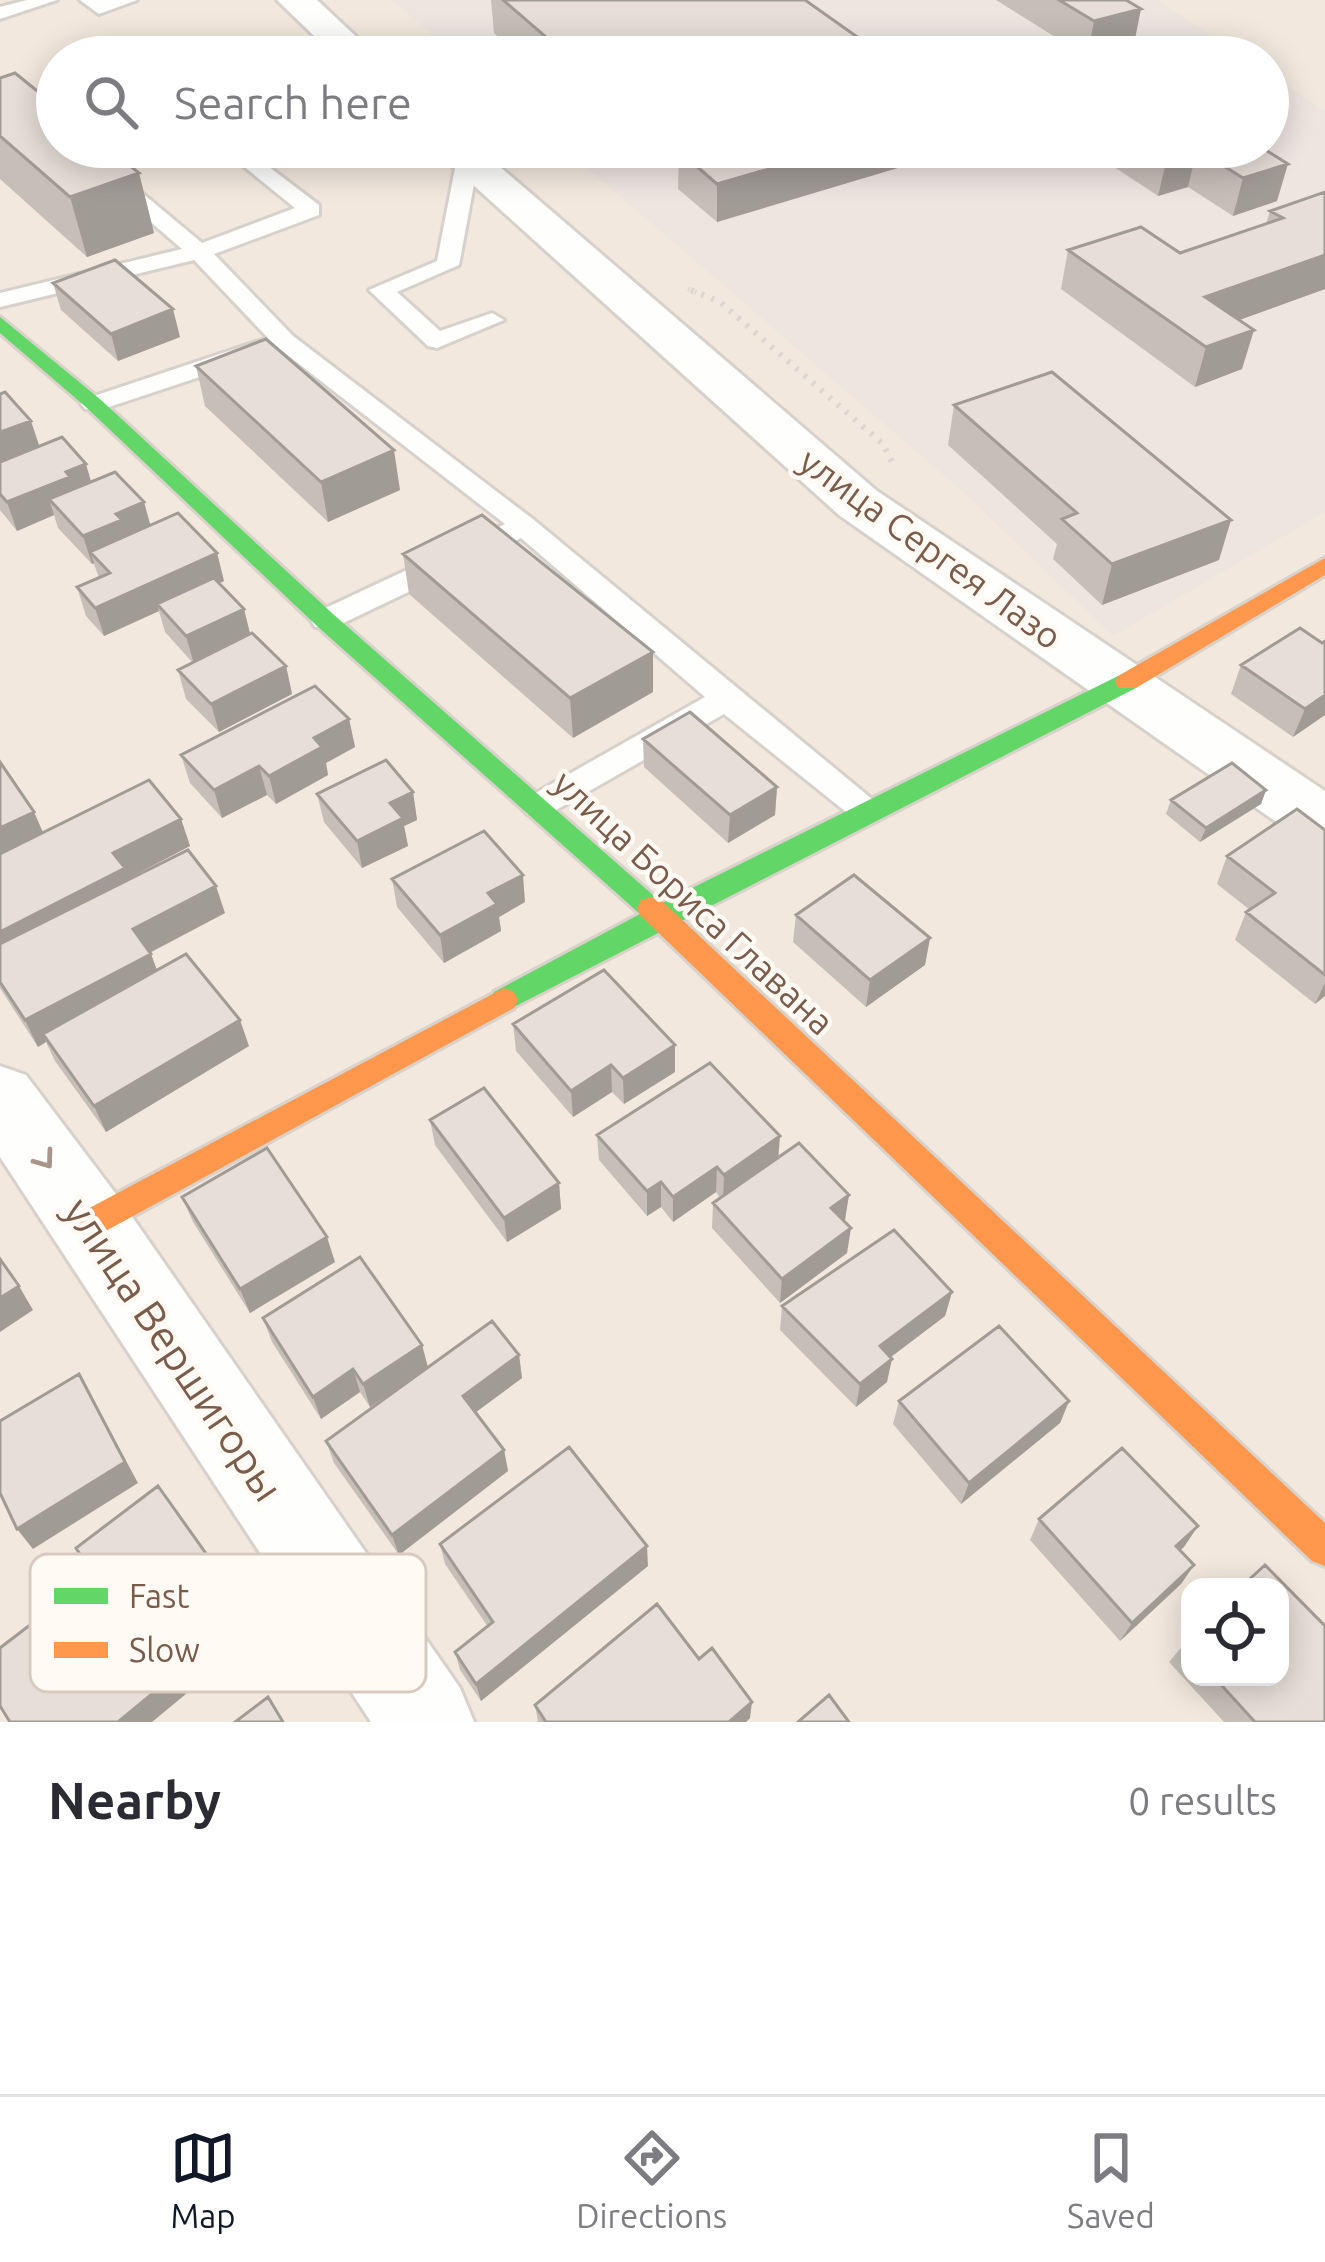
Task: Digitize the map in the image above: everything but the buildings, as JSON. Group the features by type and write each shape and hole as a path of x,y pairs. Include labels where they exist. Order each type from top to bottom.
{"street":[{"path":"295,0 335,36"},
{"name":"улица Сергея Лазо","path":"474,168 858,503 1325,823"},
{"name":"улица Бориса Главана","path":"0,323 94,404 325,620 660,916 1325,1548"},
{"path":"91,1223 660,916 1122,685 1325,565"},
{"name":"улица Вершигоры","path":"0,1097 91,1223 313,1554"},
{"name":"улица Вершигоры","path":"406,1692 426,1722"}],"lane":[{"path":"0,13 48,0"},
{"path":"89,0 99,8 128,0"},
{"path":"99,168 199,252 284,341 524,526 867,812"},
{"path":"0,301 199,252 311,211 257,168"},
{"path":"458,168 448,265 381,290 437,340 492,320"},
{"path":"94,404 284,341"},
{"path":"325,620 524,526"},
{"path":"538,806 726,699"}],"path":[{"path":"677,285 720,302 883,444 896,472"}],"shaded area":[{"path":"0,0 1325,0 1325,1722 0,1722"},
{"path":"392,0 1157,0 1211,36 434,36"},
{"path":"1289,87 1325,111 1325,512 1113,636 963,492 587,168 1289,168"}],"traffic: fast":[{"path":"0,323 94,404 325,620 651,908"},
{"path":"504,1000 660,916 1127,682"}],"traffic: slow":[{"path":"1127,682 1325,565"},
{"path":"651,908 1325,1548"},
{"path":"91,1223 504,1000"}]}
